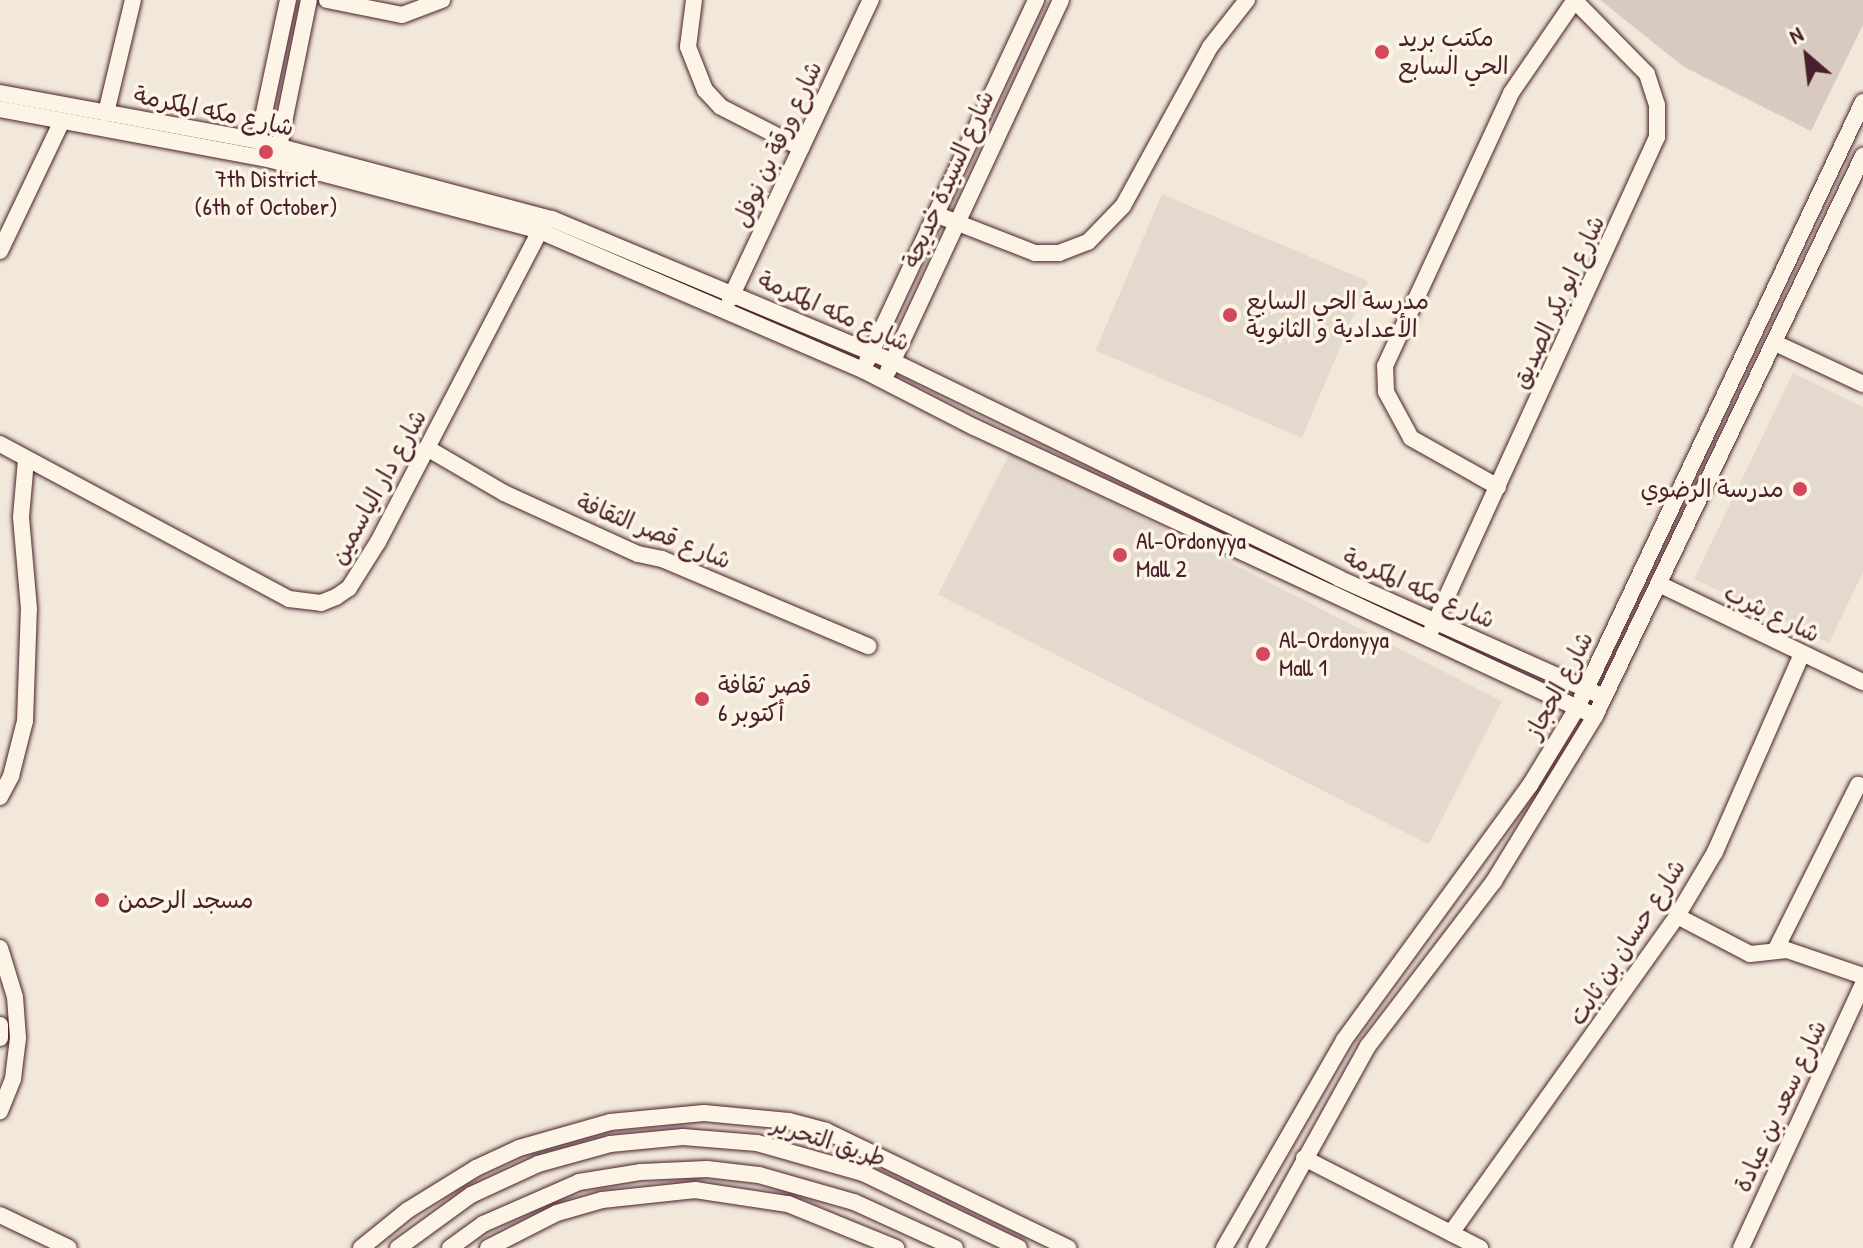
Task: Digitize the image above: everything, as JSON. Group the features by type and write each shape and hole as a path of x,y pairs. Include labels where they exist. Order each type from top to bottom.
{"street":[{"path":"106,113 133,0"},
{"path":"258,141 288,0"},
{"path":"279,147 309,0"},
{"path":"327,0 402,15 442,0"},
{"path":"694,0 688,47 705,90 721,107 801,148"},
{"name":"شارع ورقة بن نوفل","path":"730,300 871,0"},
{"name":"شارع السيدة خديجة","path":"863,370 1036,0"},
{"name":"شارع السيدة خديجة","path":"884,379 1061,0"},
{"path":"935,214 1035,253 1074,249 1101,233 1123,206 1208,50 1247,0"},
{"path":"1498,487 1411,438 1386,392 1385,366 1511,93 1575,0"},
{"name":"شارع ابو بكر الصديق","path":"1428,640 1657,137 1657,105 1647,74 1575,0"},
{"name":"شارع مكه المكرمة","path":"0,93 258,141 542,215 730,300 863,370 1428,640 1595,716"},
{"name":"شارع الحجاز","path":"1224,1248 1344,1040 1517,805 1577,708 1863,102"},
{"name":"شارع مكه المكرمة","path":"0,109 272,160 540,231 730,300 892,361 1435,622 1604,697"},
{"path":"0,251 62,121"},
{"name":"شارع الحجاز","path":"1256,1248 1368,1046 1494,881 1595,716 1661,585 1863,156"},
{"name":"شارع دار الياسمين","path":"0,444 289,599 321,603 349,588 358,575 540,231"},
{"path":"1775,343 1863,384"},
{"name":"شارع قصر الثقافة","path":"427,448 504,493 638,554 662,559 868,646"},
{"path":"0,797 20,749 25,721 29,596 21,517 26,460"},
{"name":"شارع يثرب","path":"1661,585 1863,682"},
{"name":"شارع حسان بن ثابت","path":"1451,1233 1677,916 1715,852 1802,654"},
{"path":"1775,951 1858,785"},
{"path":"1677,916 1750,954 1775,951 1863,976"},
{"path":"0,948 15,997 18,1038 13,1079 0,1112"},
{"name":"شارع سعد بن عبادة","path":"1741,1248 1863,984"},
{"path":"0,1025 0,1038"},
{"path":"361,1248 408,1210 476,1168 563,1133 610,1122 704,1113 789,1121 826,1131 1068,1248"},
{"name":"طريق التحرير","path":"398,1248 471,1195 538,1164 610,1144 683,1137 793,1150 863,1173 989,1241 1012,1246"},
{"path":"1304,1158 1480,1248"},
{"name":"طريق التحرير","path":"450,1248 483,1224 579,1182 707,1169 759,1175 854,1202 955,1248"},
{"path":"488,1248 557,1213 602,1200 695,1190 788,1204 896,1248"},
{"path":"408,1210 431,1224"},
{"path":"0,1215 69,1248"}],"shaded area":[{"path":"1600,0 1863,0 1863,25 1811,131 1684,67"},
{"name":"مدرسة الحي السابع الأعدادية و الثانوية","path":"1162,194 1368,282 1302,438 1096,350"},
{"name":"مدرسة الرضوي","path":"1793,373 1863,407 1863,572 1829,643 1694,579"},
{"path":"1011,451 1502,701 1429,845 938,594"}],"place":[{"name":"مكتب بريد الحي السابع","path":"1382,52"},
{"name":"7th District (6th of October)","path":"266,152"},
{"name":"مدرسة الحي السابع الأعدادية و الثانوية","path":"1230,315"},
{"name":"مدرسة الرضوي","path":"1800,489"},
{"name":"Al-Ordonyya Mall 2","path":"1120,555"},
{"name":"Al-Ordonyya Mall 1","path":"1263,654"},
{"name":"قصر ثقافة 6 أكتوبر","path":"702,699"},
{"name":"مسجد الرحمن","path":"102,900"}]}
